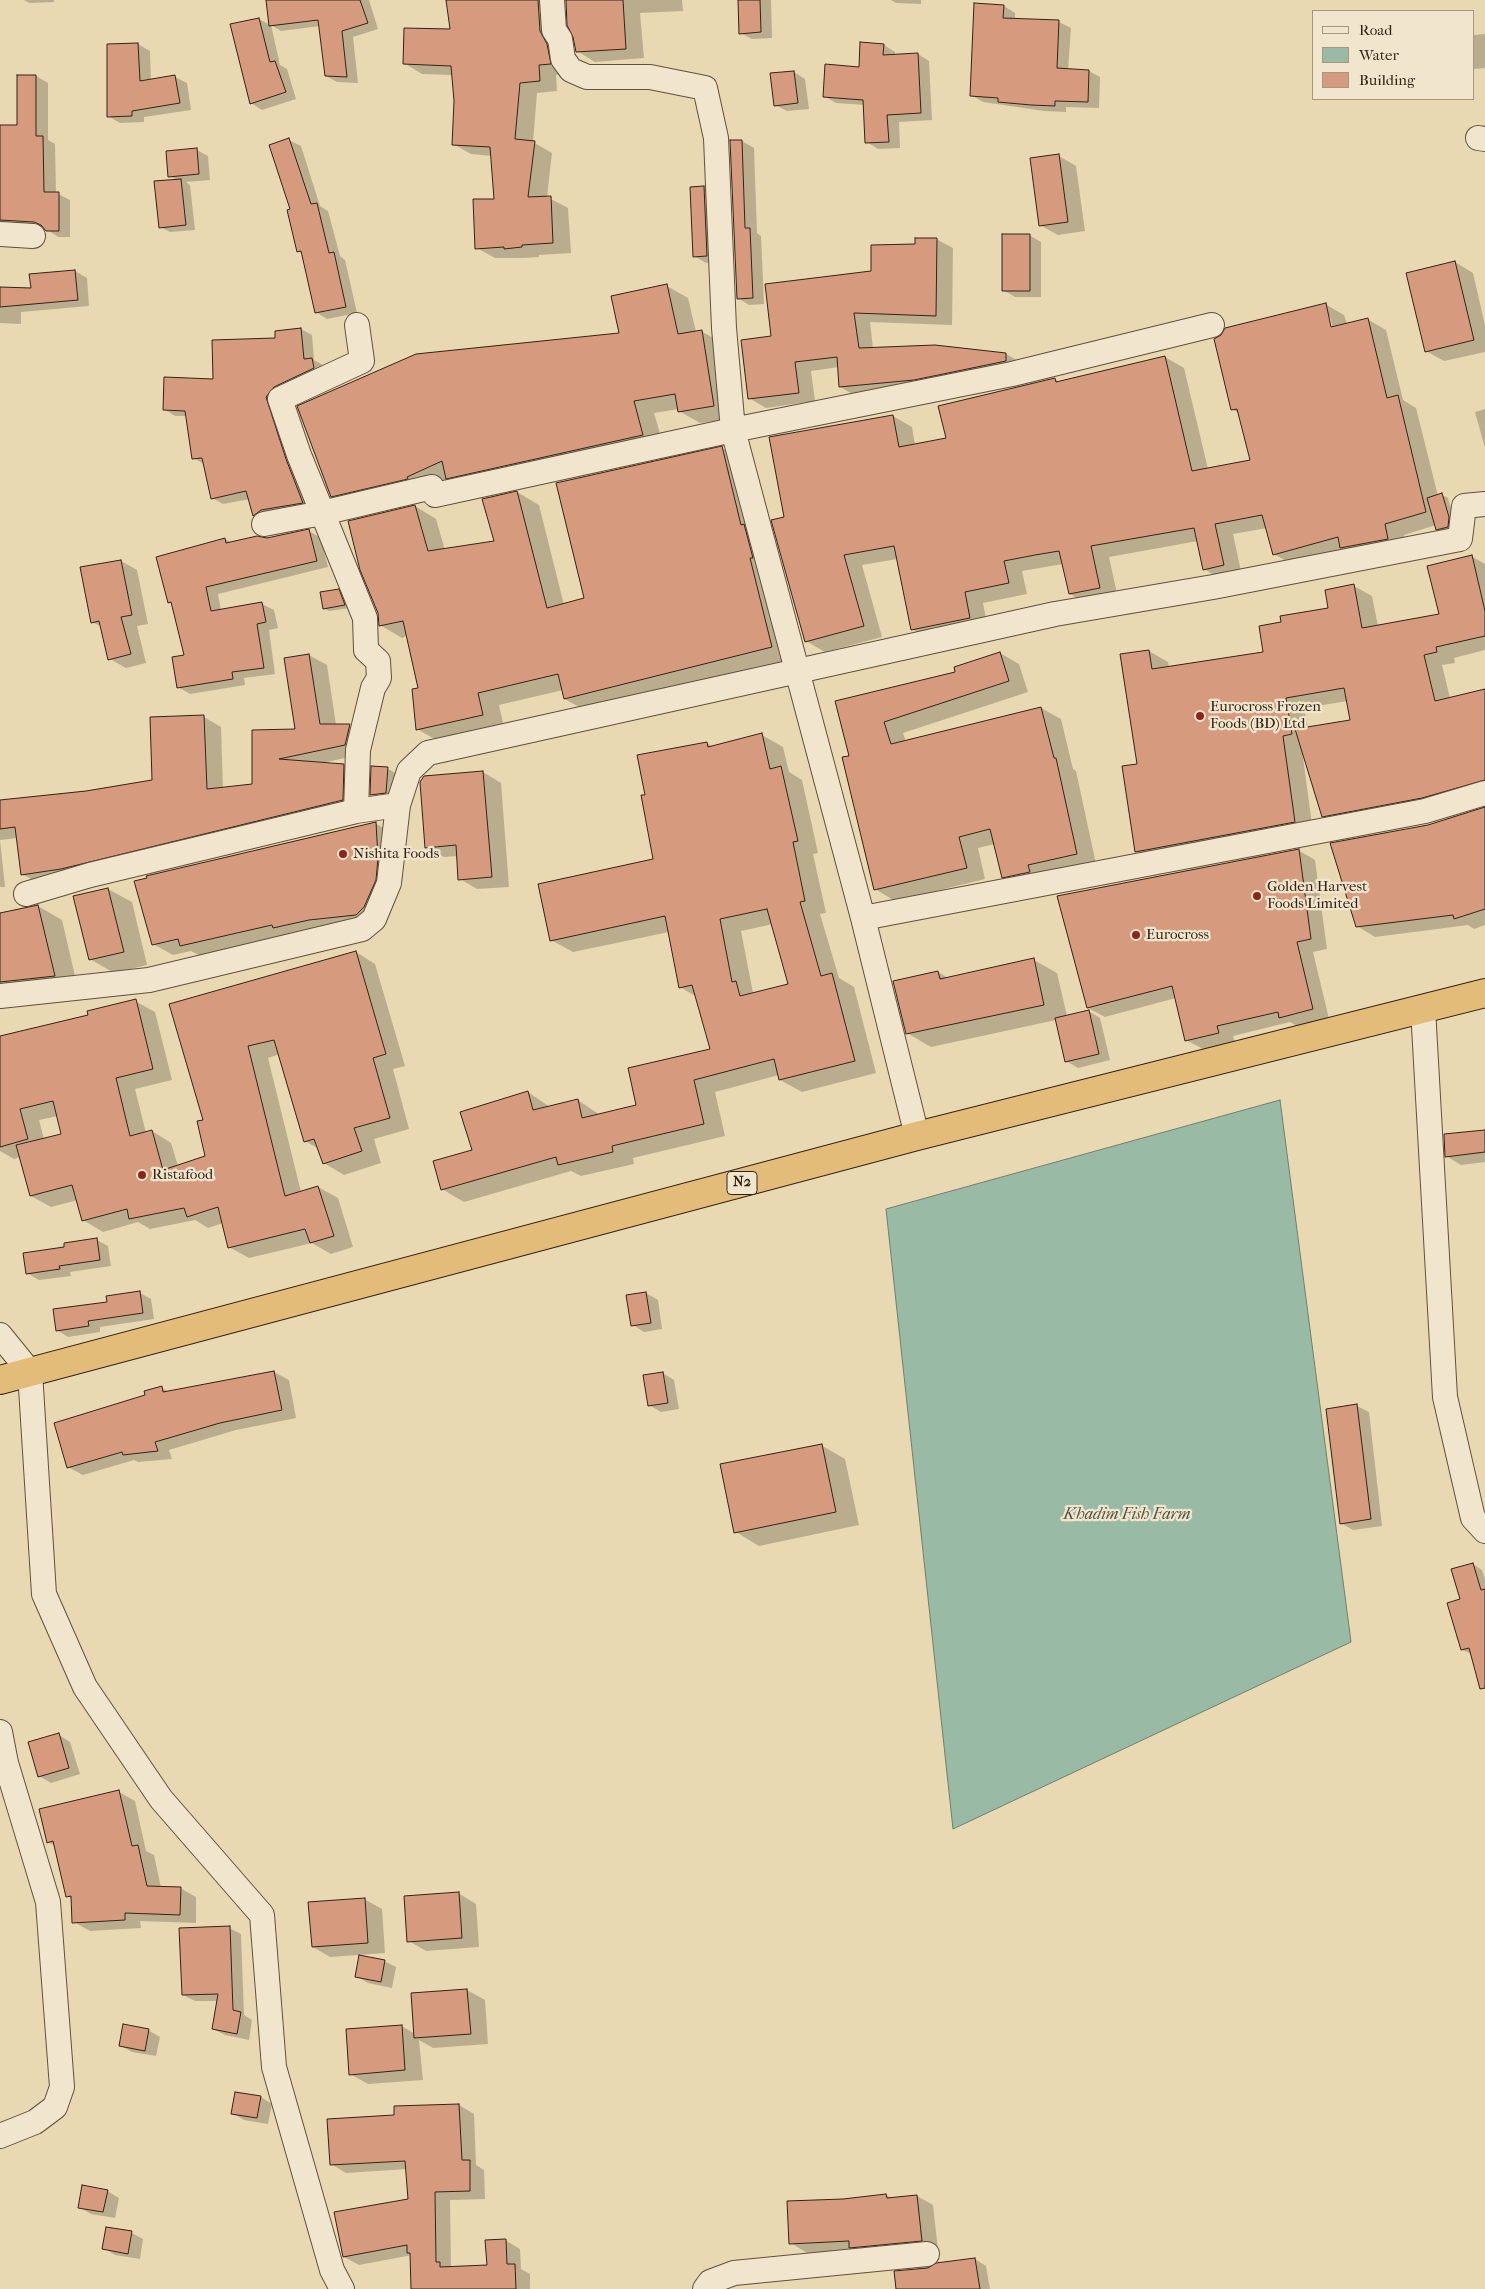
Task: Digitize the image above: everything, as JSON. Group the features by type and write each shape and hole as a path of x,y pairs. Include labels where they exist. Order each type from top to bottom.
{"highway":[{"name":"N2","path":"0,1380 917,1136 1485,993"}],"street":[{"path":"552,0 554,30 560,39 563,59 571,70 587,78 650,78 705,88 716,138 724,328 733,430 863,918 917,1136"},
{"path":"0,234 33,236"},
{"path":"356,811 358,750 373,688 379,678 378,661 366,650 365,618 322,513 280,399 362,362 357,325"},
{"path":"264,524 322,513 432,487 435,496 733,430 1012,374 1212,325"},
{"path":"0,996 148,980 362,929 374,919 389,883 398,805 409,771 428,754 1055,614 1212,587 1460,539 1464,506 1485,504"},
{"path":"863,918 1425,811 1485,793"},
{"path":"26,894 90,875 356,811 398,805"},
{"path":"1422,1009 1445,1396 1473,1518 1485,1531"},
{"path":"0,1335 30,1372 44,1594 85,1687 161,1799 262,1915 274,2067 332,2270 342,2289"},
{"path":"0,1732 11,1781 48,1902 62,2087 55,2107 35,2122 0,2136"},
{"path":"0,2125 35,2122"},
{"path":"706,2289 710,2282 734,2273 776,2279 927,2254"}],"water":[{"name":"Khadim Fish Farm","path":"1280,1100 1351,1642 953,1829 886,1209"}],"building":[{"path":"266,0 360,0 368,23 342,31 347,77 325,76 318,20 269,26"},
{"path":"446,0 538,0 540,31 547,44 551,64 539,65 540,81 520,83 515,139 535,141 528,197 551,196 553,243 522,245 522,247 504,249 504,247 475,249 473,199 494,199 490,147 452,145 454,101 451,66 403,64 404,28 450,29"},
{"path":"566,0 623,0 626,49 576,52 573,37 567,25"},
{"path":"738,0 760,0 761,32 739,34"},
{"path":"974,3 1004,5 1003,18 1059,20 1057,68 1089,70 1088,102 1055,101 1055,106 1031,105 998,102 998,98 970,96"},
{"path":"259,18 270,62 275,61 286,92 250,104 230,24"},
{"path":"860,42 884,44 883,55 918,53 921,113 887,115 889,142 865,143 863,100 823,97 825,64 859,67"},
{"path":"138,43 140,81 175,75 180,103 132,111 132,116 107,117 107,44"},
{"path":"794,71 798,103 774,106 770,73"},
{"path":"17,75 36,75 36,136 43,136 44,192 59,192 59,231 46,231 41,225 34,222 0,220 0,125 17,125"},
{"path":"289,138 311,204 317,203 329,253 334,252 346,307 315,313 301,251 297,252 287,210 290,209 269,145"},
{"path":"730,140 742,140 745,228 750,228 753,298 737,299"},
{"path":"197,148 199,174 168,177 166,151"},
{"path":"1059,154 1068,222 1039,226 1030,158"},
{"path":"181,179 186,225 159,228 154,181"},
{"path":"704,186 707,256 693,257 690,187"},
{"path":"1002,234 1030,234 1030,291 1002,291"},
{"path":"915,238 937,238 936,316 854,313 859,348 935,345 1006,353 1006,361 914,380 839,387 837,357 795,362 799,393 748,399 741,340 771,336 765,284 871,271 871,245 915,244"},
{"path":"1455,261 1474,340 1425,352 1406,273"},
{"path":"75,270 78,300 0,307 0,287 31,288 29,274"},
{"path":"667,284 678,334 702,330 714,406 678,412 675,394 634,401 643,435 446,479 442,461 407,477 408,479 331,497 297,406 416,354 619,333 611,296"},
{"path":"1326,303 1331,327 1368,318 1387,398 1398,395 1426,512 1385,524 1388,539 1340,548 1338,537 1273,555 1262,515 1215,524 1224,565 1203,570 1194,528 1091,546 1100,588 1069,594 1059,551 1035,555 1004,561 1009,583 965,592 970,618 911,630 894,546 844,555 864,626 805,642 771,520 784,517 769,437 893,415 899,447 946,438 938,406 1055,378 1056,382 1165,356 1192,471 1250,460 1237,409 1231,410 1214,339 1221,335 1225,328"},
{"path":"301,328 304,359 312,358 314,368 274,387 266,397 286,459 303,503 261,510 253,516 246,491 211,499 202,458 192,459 185,411 163,410 164,377 213,379 212,340 275,338 275,331"},
{"path":"722,446 741,525 744,524 753,558 750,558 772,647 564,699 558,674 478,693 483,715 416,730 412,689 418,688 403,621 379,626 378,613 360,570 348,521 415,505 428,551 494,541 482,499 517,491 547,608 584,598 556,483"},
{"path":"1442,493 1449,517 1448,527 1436,530 1427,498"},
{"path":"309,529 317,561 206,587 211,611 262,602 266,622 257,624 264,668 232,672 233,679 177,688 172,657 184,655 171,602 168,603 156,557 225,538 226,543 257,536 267,538"},
{"path":"1472,555 1485,611 1485,636 1436,647 1437,652 1424,655 1435,701 1485,689 1485,780 1422,798 1322,817 1295,729 1350,720 1344,688 1286,698 1292,734 1283,736 1295,822 1135,852 1122,766 1137,764 1120,654 1149,650 1152,669 1263,652 1259,626 1281,622 1280,616 1328,608 1325,590 1354,584 1362,628 1439,614 1427,566"},
{"path":"121,560 132,615 121,617 131,654 108,660 99,621 91,623 80,567"},
{"path":"339,589 345,605 323,609 320,592"},
{"path":"1000,652 1009,681 884,722 891,744 1041,707 1054,758 1056,758 1077,854 1028,865 1030,872 1002,878 990,829 959,837 967,868 874,890 842,757 849,756 835,701 955,672 954,667"},
{"path":"309,654 320,724 350,724 345,745 279,759 344,764 343,800 61,869 21,875 15,827 0,829 0,800 86,791 152,780 150,717 204,715 207,789 252,784 252,730 295,729 284,658"},
{"path":"762,733 770,769 781,766 798,841 793,842 805,901 800,902 821,976 832,973 855,1061 779,1080 774,1059 694,1080 704,1124 612,1146 613,1152 558,1165 556,1157 441,1190 433,1161 472,1150 460,1112 528,1091 533,1110 578,1099 582,1118 636,1105 628,1068 710,1049 692,985 679,988 665,916 550,941 538,884 653,859 641,795 645,795 637,755 707,742 708,747","holes":["767,909 788,984 740,996 736,981 732,982 720,919"]},
{"path":"371,766 388,767 386,793 370,795"},
{"path":"483,771 492,877 458,880 456,845 425,848 420,782 424,776"},
{"path":"1485,807 1485,909 1454,919 1453,915 1356,927 1330,843 1428,825"},
{"path":"376,822 378,858 376,880 364,907 356,915 309,920 273,928 272,925 180,946 178,939 152,945 134,881 147,878 146,876"},
{"path":"1299,849 1311,939 1297,942 1313,1009 1279,1018 1278,1012 1217,1026 1219,1033 1185,1041 1172,986 1087,1008 1057,896"},
{"path":"108,888 124,952 89,960 73,896"},
{"path":"38,905 55,976 0,982 0,913"},
{"path":"356,951 386,1054 373,1058 390,1118 354,1128 362,1151 323,1164 314,1139 304,1142 274,1040 248,1046 285,1196 318,1186 334,1236 310,1243 305,1229 228,1248 218,1207 187,1217 184,1208 129,1219 127,1209 82,1221 72,1185 30,1196 16,1145 61,1134 53,1101 20,1109 28,1139 0,1147 0,1036 88,1015 87,1011 136,999 153,1069 116,1078 130,1136 152,1130 163,1170 205,1156 197,1121 203,1120 169,1004"},
{"path":"1034,958 1044,1005 906,1034 893,981 938,971 940,979"},
{"path":"1089,1010 1099,1054 1065,1062 1055,1018"},
{"path":"1485,1130 1485,1152 1445,1157 1444,1134"},
{"path":"97,1238 100,1260 59,1266 60,1269 26,1274 23,1253 64,1247 64,1243"},
{"path":"140,1291 143,1313 88,1321 89,1326 56,1331 53,1309 107,1302 106,1296"},
{"path":"646,1292 651,1323 631,1326 626,1295"},
{"path":"274,1371 282,1410 220,1423 155,1442 158,1451 123,1455 122,1452 67,1468 54,1423 145,1395 144,1391 162,1386 163,1392"},
{"path":"663,1372 668,1403 648,1406 643,1375"},
{"path":"1357,1404 1371,1519 1340,1524 1326,1409"},
{"path":"822,1444 836,1512 734,1533 720,1464"},
{"path":"1473,1563 1481,1590 1485,1589 1485,1688 1480,1689 1469,1648 1461,1650 1447,1603 1460,1599 1451,1569"},
{"path":"59,1733 69,1768 38,1777 28,1742"},
{"path":"119,1790 132,1846 138,1845 147,1886 181,1887 180,1915 125,1913 125,1920 72,1923 71,1896 66,1897 53,1841 47,1843 39,1809"},
{"path":"459,1892 462,1938 407,1942 404,1896"},
{"path":"365,1898 368,1943 312,1947 308,1902"},
{"path":"230,1926 233,2010 241,2012 237,2034 212,2029 218,1994 182,1995 179,1928"},
{"path":"359,1955 385,1960 381,1982 355,1977"},
{"path":"467,1989 471,2034 414,2038 411,1993"},
{"path":"123,2024 149,2029 145,2051 119,2046"},
{"path":"402,2025 405,2070 349,2075 346,2029"},
{"path":"235,2092 261,2096 257,2118 231,2114"},
{"path":"459,2104 462,2160 470,2160 470,2191 435,2192 436,2262 440,2262 440,2267 487,2265 485,2240 506,2239 507,2264 515,2264 516,2289 411,2289 410,2253 407,2253 407,2245 343,2257 334,2212 408,2199 405,2161 330,2165 327,2119 394,2115 394,2106"},
{"path":"82,2185 108,2190 103,2212 78,2208"},
{"path":"886,2194 887,2198 917,2195 922,2241 849,2248 849,2241 789,2244 787,2201 843,2199"},
{"path":"106,2227 132,2231 128,2254 102,2249"},
{"path":"975,2258 980,2289 896,2289 894,2271 928,2268 936,2263"}],"place":[{"name":"Eurocross Frozen Foods (BD) Ltd","path":"1200,716"},
{"name":"Nishita Foods","path":"343,854"},
{"name":"Golden Harvest Foods Limited","path":"1257,896"},
{"name":"Eurocross","path":"1136,935"},
{"name":"Ristafood","path":"142,1175"}]}
